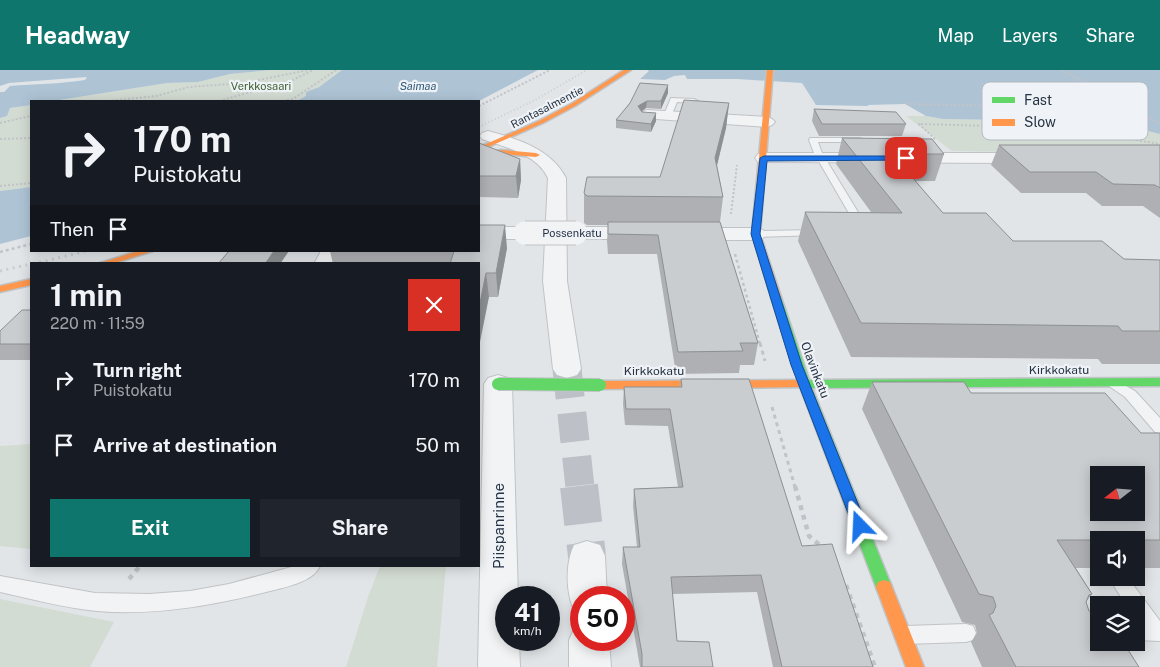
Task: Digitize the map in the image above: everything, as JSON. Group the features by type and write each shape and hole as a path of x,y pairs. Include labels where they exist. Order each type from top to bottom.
{"main road":[{"name":"Rantasalmentie","path":"486,141 575,94 611,70"},
{"name":"Olavinkatu","path":"770,70 764,158 756,234 797,365 914,667"},
{"name":"Rantasalmentie","path":"486,141 541,122 627,71"},
{"path":"480,155 501,152 543,154 536,129 541,122"},
{"path":"108,262 145,252"},
{"path":"0,289 30,282"},
{"name":"Kirkkokatu","path":"493,384 1113,384 1160,382"}],"street":[{"path":"647,115 767,122"},
{"path":"486,141 543,154 567,369"},
{"path":"764,158 822,158 942,149 1046,158"},
{"name":"Possenkatu","path":"480,233 756,234"},
{"name":"Piispanrinne","path":"493,384 499,667"},
{"path":"587,556 588,586"},
{"path":"590,651 590,667"}],"lane":[{"path":"691,118 695,92"},
{"path":"667,116 674,100 694,101"},
{"path":"856,234 866,234 813,140 873,140"},
{"path":"756,234 828,233"},
{"path":"1113,384 1130,394 1160,428"},
{"path":"0,584 82,600 110,603 196,599 245,590 299,575 309,567"},
{"path":"1124,586 1158,632"},
{"path":"1145,631 1158,632"},
{"path":"902,635 966,632"}],"path":[{"path":"118,100 156,96 189,87 244,83 308,70"},
{"path":"223,100 293,80 313,70"},
{"path":"288,100 293,99 336,70"},
{"path":"480,105 550,70"},
{"path":"1062,70 1084,82"},
{"path":"244,83 247,87 260,90"},
{"path":"906,104 982,105"},
{"path":"0,124 30,116"},
{"path":"1148,117 1160,124"},
{"path":"942,149 919,124 982,126"},
{"path":"0,139 30,138"},
{"path":"1136,140 1160,144"},
{"path":"0,186 30,183"},
{"path":"730,234 768,373 770,401 809,536 823,548"},
{"path":"0,252 30,244"},
{"path":"844,579 875,667"}],"green space":[{"name":"Verkkosaari","path":"270,70 342,70 319,87 306,92 307,96 299,100 59,100 167,83 198,82 230,74"},
{"path":"30,105 30,187 0,191 0,118 7,116 10,108"},
{"path":"906,116 982,120 982,140 1148,140 1148,131 1160,134 1160,154 952,151"},
{"path":"30,444 30,549 0,546 0,446"},
{"path":"380,567 446,567 437,667 346,667"},
{"path":"0,599 114,622 90,667 0,667"}],"water":[{"path":"0,70 270,70 230,74 198,82 167,83 59,100 30,100 30,105 10,108 7,116 0,118 0,92 4,92 10,86 85,80 87,77 9,83 0,86"},
{"name":"Saimaa","path":"342,70 538,70 480,100 299,100 306,96 306,92 319,87"},
{"path":"647,70 1160,70 1160,134 1148,131 1148,82 982,82 982,120 943,119 926,116 905,104 868,106 816,105 802,83 737,79 687,79 685,75 674,76 665,80 640,79 649,71"},
{"path":"30,187 30,236 0,244 0,191"}],"building":[{"path":"640,83 668,85 661,101 647,101 638,106 642,112 656,113 651,124 616,120 630,103"},
{"path":"684,100 729,103 715,158 723,197 587,196 584,193 587,177 660,177"},
{"path":"814,109 896,112 906,124 822,124"},
{"path":"842,138 932,139 944,154 892,154 943,213 986,213 1013,241 1102,241 1124,259 1160,260 1160,331 1122,331 1118,326 861,323 805,212 902,213"},
{"path":"480,143 520,159 516,176 480,176"},
{"path":"999,145 1160,145 1160,188 1155,185 1113,184 1096,172 1030,172"},
{"path":"608,222 720,222 758,343 740,343 743,351 678,352 658,235 608,234"},
{"path":"480,225 505,225 496,273 486,273 480,303 480,262 451,262 454,252 480,252"},
{"path":"228,252 273,252 266,262 220,262"},
{"path":"22,310 30,310 30,344 0,344 0,331"},
{"path":"681,379 749,379 802,546 832,544 873,667 782,667 761,575 671,577 677,641 709,642 713,667 642,667 642,654 635,615 635,586 630,586 623,547 640,547 634,489 683,487 670,409 626,409 624,387 682,387"},
{"path":"872,382 964,382 971,393 1105,393 1141,433 1160,433 1160,540 1145,540 1145,531 1090,531 1090,540 1057,540 1092,594 1089,595 1086,602 1090,611 1090,651 1129,651 1139,667 1016,667 989,615 993,613 996,606 993,597 979,594"}],"tunnel":[{"path":"567,369 580,487"},
{"path":"579,486 587,556"}],"railway":[{"path":"480,127 535,100 587,70"},
{"path":"41,262 82,252"},
{"path":"0,271 30,264"}],"traffic: fast":[{"path":"776,297 797,365 884,587"},
{"path":"801,384 1160,382"},
{"path":"498,384 600,385"}],"traffic: slow":[{"path":"480,149 541,122 573,105 628,70"},
{"path":"770,70 756,234 776,297"},
{"path":"480,155 501,152 536,155"},
{"path":"108,262 145,252"},
{"path":"0,289 30,282"},
{"path":"600,385 801,384"},
{"path":"884,587 915,667"}],"route":[{"path":"860,526 797,365 756,234 764,158 906,158"}]}
